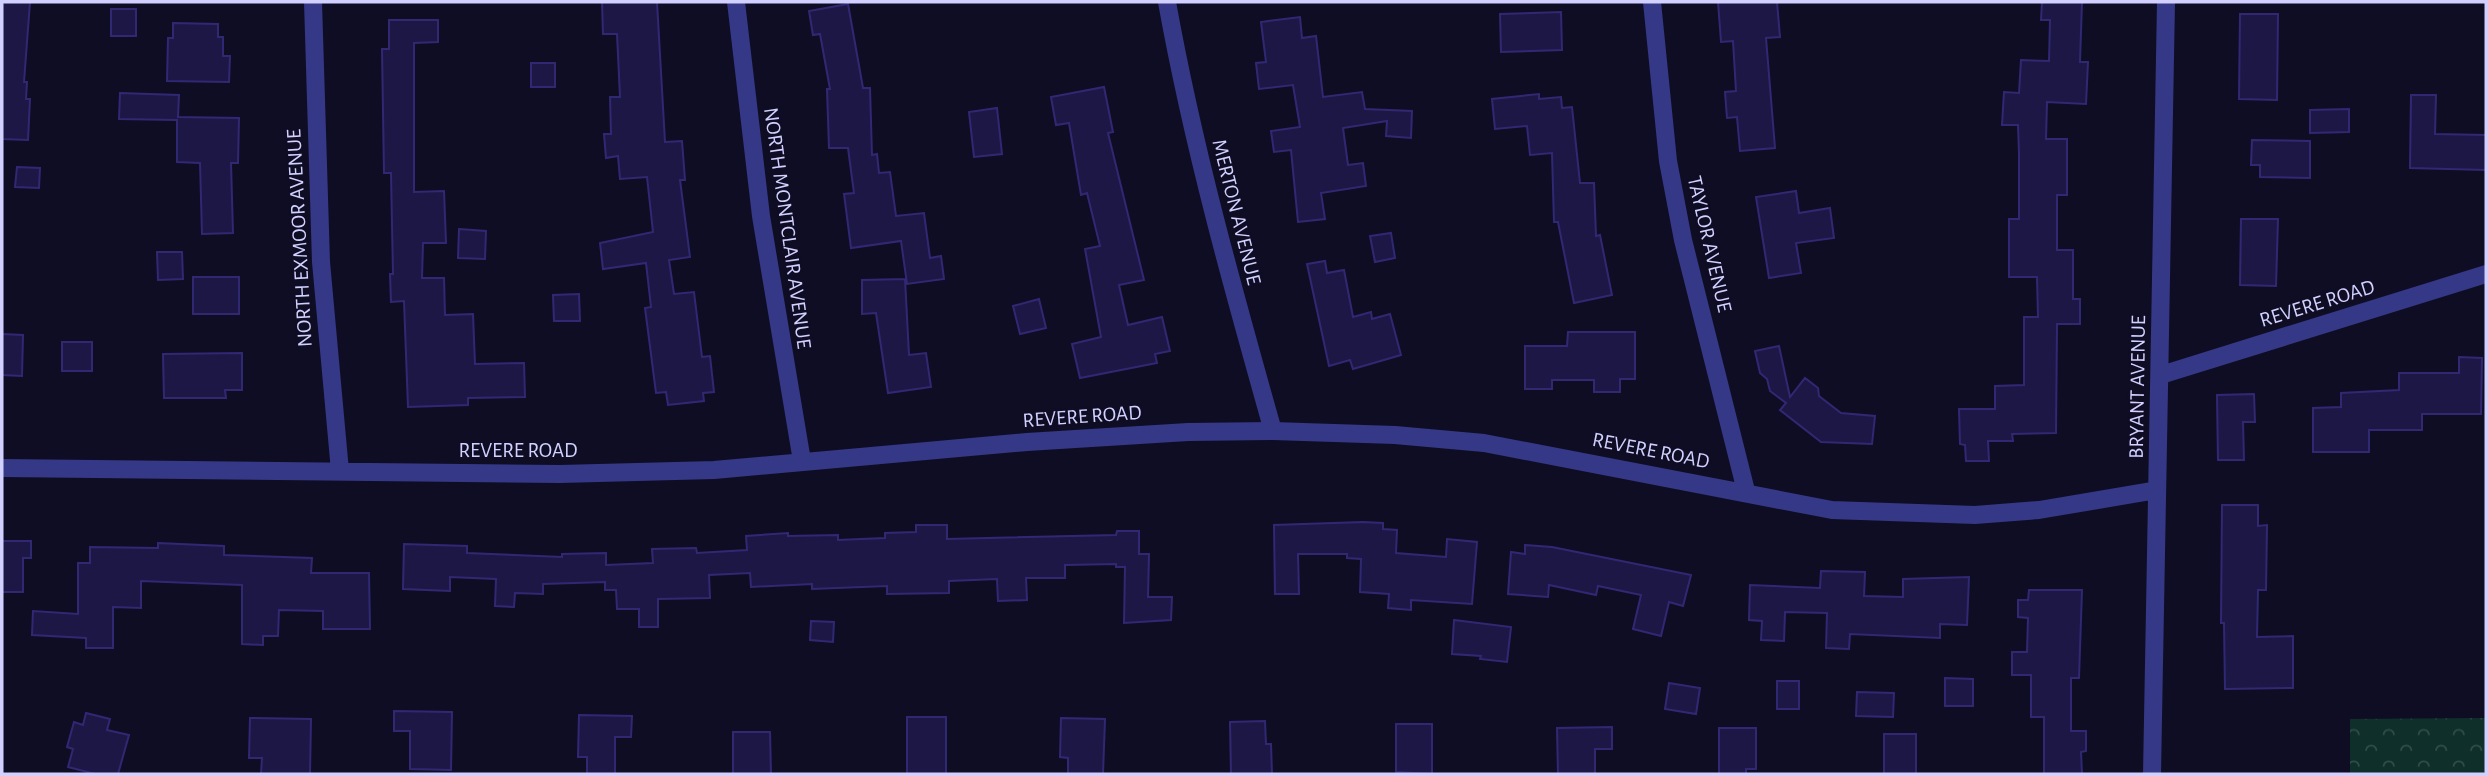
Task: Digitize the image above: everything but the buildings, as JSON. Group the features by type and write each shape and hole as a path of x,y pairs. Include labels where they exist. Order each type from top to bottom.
{"street":[{"name":"NORTH EXMOOR AVENUE","path":"313,2 321,262 340,471"},
{"name":"NORTH MONTCLAIR AVENUE","path":"736,2 761,216 802,461"},
{"name":"MERTON AVENUE","path":"1167,2 1180,76 1213,218 1273,431"},
{"name":"TAYLOR AVENUE","path":"1652,2 1668,161 1683,240 1746,491"},
{"name":"BRYANT AVENUE","path":"2152,774 2166,2"},
{"name":"REVERE ROAD","path":"2161,375 2486,274"},
{"name":"REVERE ROAD","path":"2,468 586,474 714,470 1121,436 1273,431 1395,435 1484,443 1746,491 1803,507 1832,510 1975,515 2039,510 2157,490"}],"green space":[{"path":"2486,718 2486,774 2350,774 2350,719"}]}
